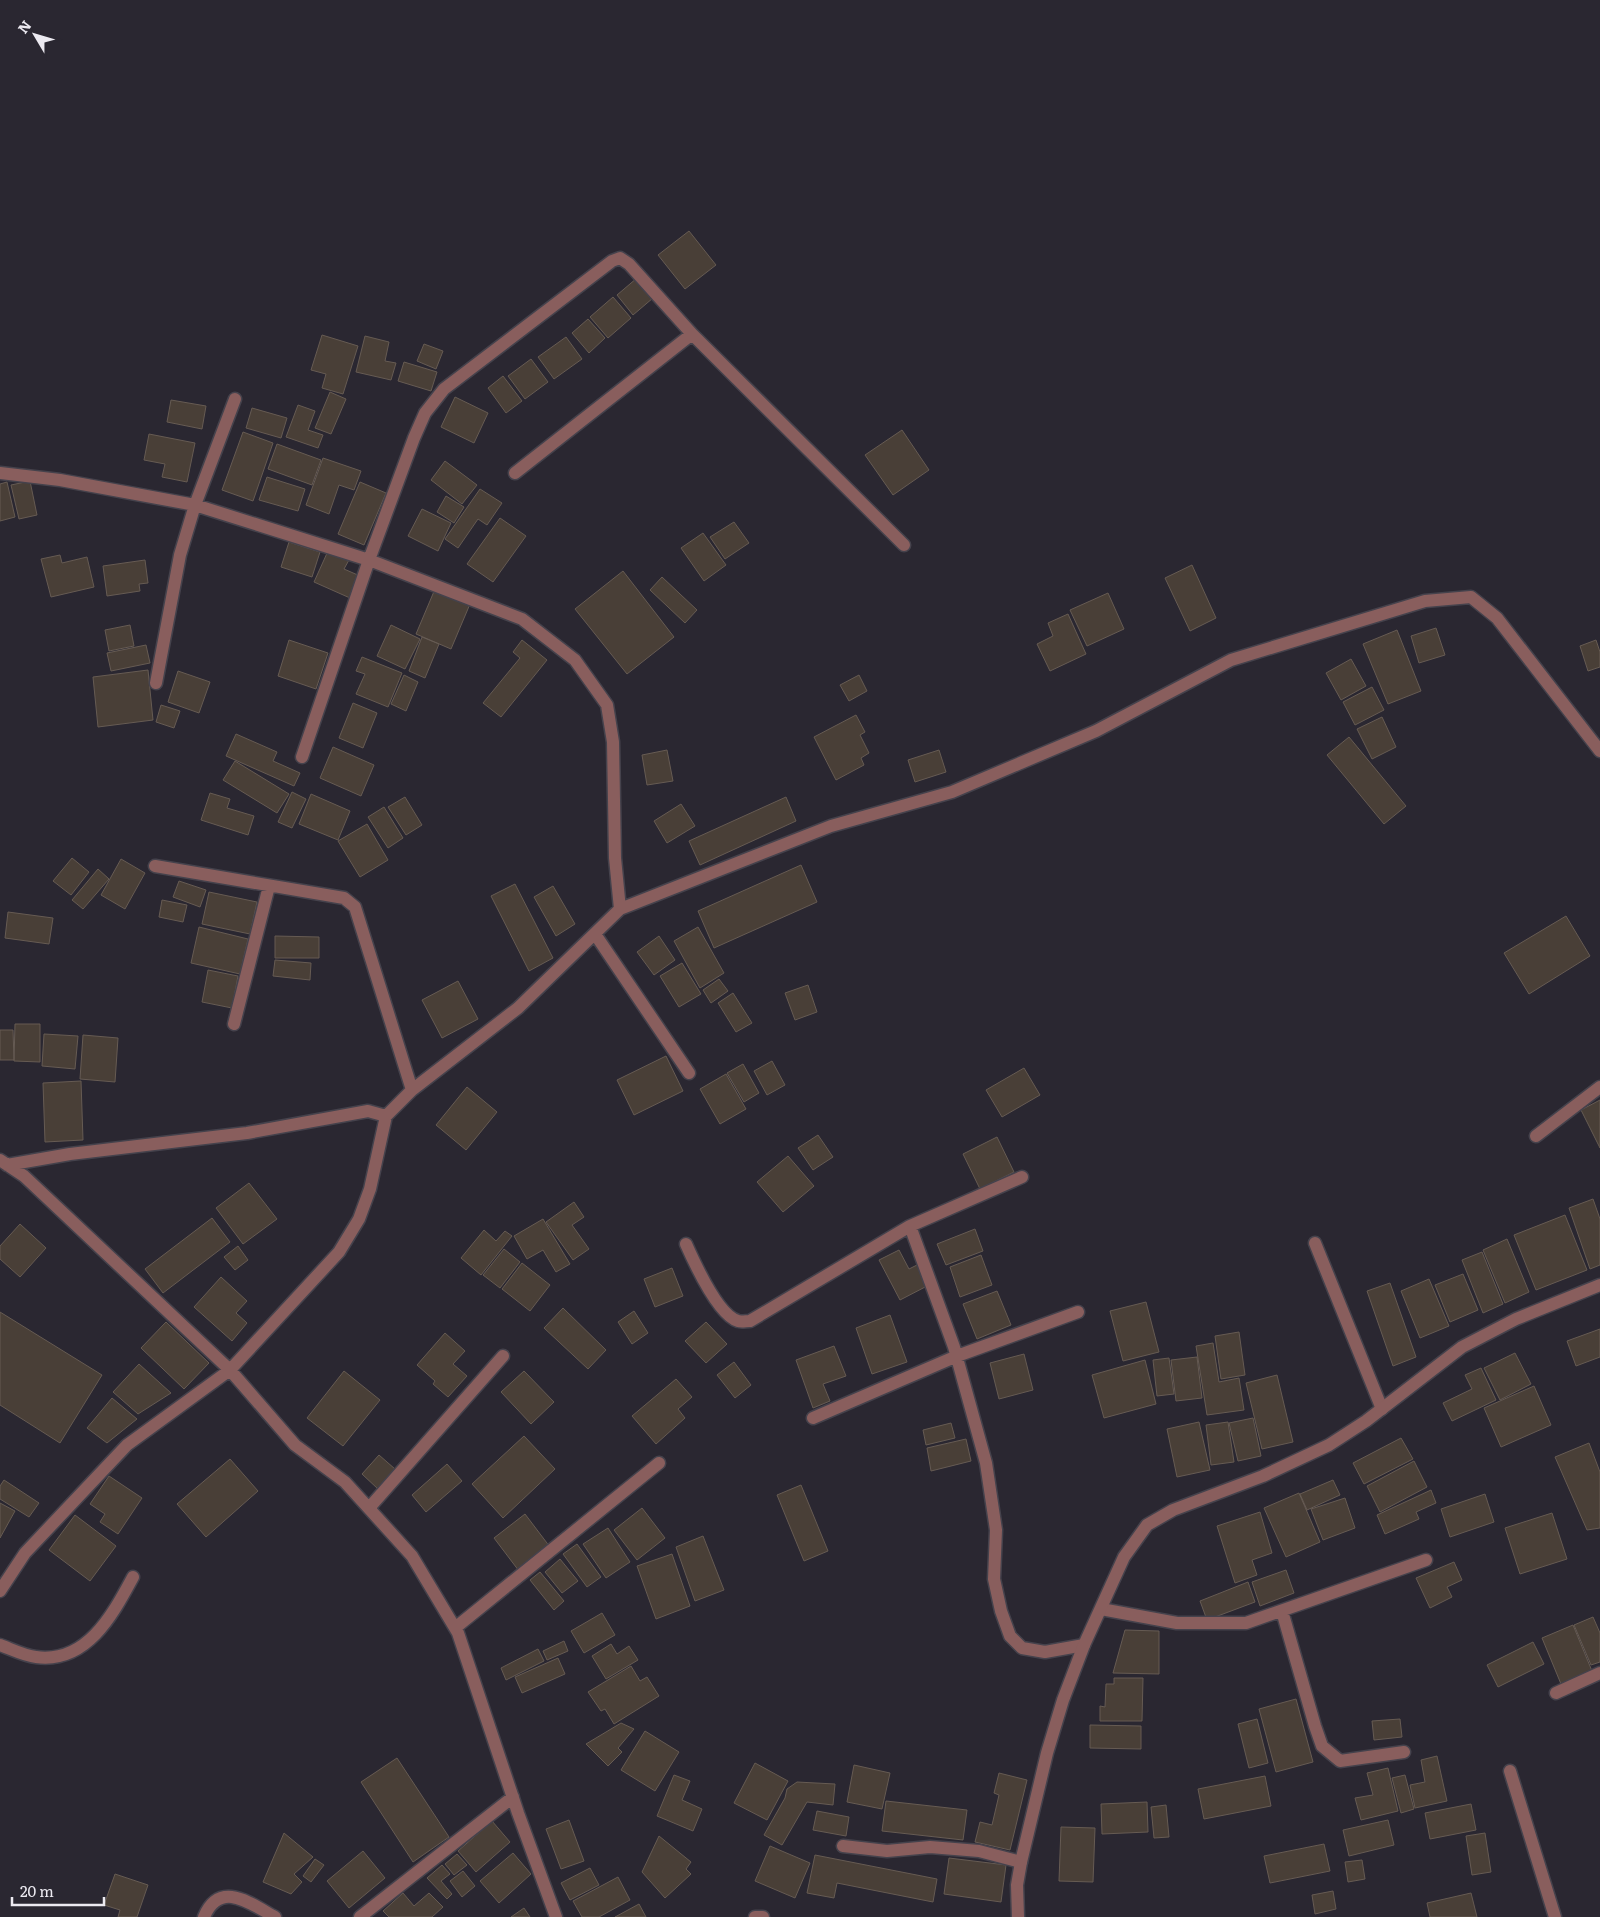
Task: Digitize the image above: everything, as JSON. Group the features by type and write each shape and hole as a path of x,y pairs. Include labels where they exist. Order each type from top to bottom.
{"street":[{"path":"302,756 369,560 425,413 444,389 612,261 620,258 629,264 692,334 904,545"},
{"path":"515,473 692,334"},
{"path":"156,683 180,555 195,505 235,399"},
{"path":"0,473 60,480 195,505 369,560 522,619 575,660 607,705 613,742 615,858 620,909"},
{"path":"0,1591 25,1553 127,1445 230,1370 338,1252 360,1219 370,1189 386,1116 412,1090 518,1008 620,909 831,826 952,792 1096,732 1231,660 1425,601 1471,597 1497,618 1600,751"},
{"path":"155,866 344,898 355,907 412,1090"},
{"path":"234,1024 269,886"},
{"path":"595,934 689,1074"},
{"path":"1536,1136 1600,1088"},
{"path":"4,1163 247,1133 368,1111 386,1116"},
{"path":"4,1163 24,1176 230,1370 295,1445 345,1482 412,1556 455,1628 556,1917"},
{"path":"686,1244 701,1278 729,1316 738,1321 750,1321 910,1226 1022,1177"},
{"path":"910,1226 957,1356 986,1463 996,1530 994,1579 1001,1611 1010,1636 1022,1648 1045,1652 1084,1645"},
{"path":"1315,1242 1382,1409"},
{"path":"1018,1917 1017,1885 1021,1862 1047,1753 1063,1700 1084,1645 1124,1557 1147,1525 1173,1510 1263,1476 1330,1445 1382,1409 1462,1347 1516,1319 1600,1286"},
{"path":"813,1418 957,1356 1078,1312"},
{"path":"369,1508 503,1356"},
{"path":"455,1628 659,1463"},
{"path":"1101,1609 1177,1623 1246,1623 1426,1560"},
{"path":"0,1645 36,1657 59,1657 84,1644 110,1619 133,1577"},
{"path":"1282,1611 1322,1746 1330,1755 1340,1761 1404,1752"},
{"path":"1556,1692 1600,1673"},
{"path":"1510,1771 1555,1917"},
{"path":"360,1917 513,1797"},
{"path":"843,1846 887,1851 930,1846 979,1851 1021,1862"},
{"path":"204,1917 217,1900 229,1896 240,1898 275,1917"},
{"path":"755,1917 763,1917"}],"building":[{"path":"689,231 716,265 685,289 658,255"},
{"path":"637,278 653,298 633,315 617,295"},
{"path":"613,297 631,318 608,338 590,317"},
{"path":"588,319 605,338 589,353 572,333"},
{"path":"322,335 358,346 343,394 322,388 326,374 311,370"},
{"path":"365,336 389,342 385,361 396,363 391,380 356,372"},
{"path":"566,337 582,359 554,379 538,357"},
{"path":"424,344 443,351 436,369 417,361"},
{"path":"531,359 548,382 525,399 508,376"},
{"path":"404,362 437,372 431,391 398,381"},
{"path":"503,376 522,401 506,413 488,388"},
{"path":"330,392 346,399 331,434 315,428"},
{"path":"455,397 488,413 474,443 441,427"},
{"path":"171,400 206,406 202,429 167,422"},
{"path":"298,405 315,411 308,430 323,435 318,448 286,437"},
{"path":"252,408 287,418 281,438 246,428"},
{"path":"902,430 929,470 893,495 865,455"},
{"path":"243,432 273,443 253,501 222,490"},
{"path":"149,434 195,443 187,482 162,477 165,464 144,460"},
{"path":"277,444 321,460 312,485 268,469"},
{"path":"323,458 361,471 354,490 339,485 329,514 306,505"},
{"path":"445,461 477,485 462,504 431,480"},
{"path":"267,477 305,489 298,511 259,500"},
{"path":"30,481 37,515 19,519 11,485"},
{"path":"7,482 15,517 0,521 0,484"},
{"path":"360,482 386,493 364,545 338,534"},
{"path":"480,489 502,503 487,525 478,519 458,548 445,539"},
{"path":"446,496 464,507 454,523 437,512"},
{"path":"422,509 451,523 438,551 408,536"},
{"path":"500,518 526,536 493,582 467,564"},
{"path":"734,522 749,543 725,559 710,537"},
{"path":"703,533 726,565 704,581 681,548"},
{"path":"289,542 320,552 312,577 281,567"},
{"path":"328,551 349,560 344,569 360,576 350,598 314,582"},
{"path":"60,555 62,563 87,557 94,587 51,597 41,559"},
{"path":"145,560 148,583 139,584 140,591 107,596 103,566"},
{"path":"1192,565 1216,618 1190,631 1165,578"},
{"path":"623,571 674,637 627,674 575,609"},
{"path":"662,577 697,610 685,623 650,590"},
{"path":"435,589 470,604 451,649 416,634"},
{"path":"1108,593 1124,629 1087,646 1070,610"},
{"path":"1068,614 1086,654 1050,671 1037,644 1053,636 1048,623"},
{"path":"130,625 134,646 109,651 105,630"},
{"path":"391,625 420,639 405,669 377,656"},
{"path":"1436,628 1445,655 1419,663 1411,636"},
{"path":"1397,630 1421,691 1388,704 1363,644"},
{"path":"422,637 439,644 425,678 409,671"},
{"path":"289,640 328,653 316,689 278,676"},
{"path":"522,640 547,660 501,717 483,703 520,658 513,652"},
{"path":"1596,640 1600,652 1600,667 1588,671 1580,646"},
{"path":"146,645 150,663 111,671 107,653"},
{"path":"362,657 402,673 388,707 356,694 365,674 356,671"},
{"path":"1351,659 1366,686 1341,700 1326,673"},
{"path":"148,670 153,720 98,727 93,677"},
{"path":"178,671 210,682 199,713 168,702"},
{"path":"404,675 418,682 406,711 391,704"},
{"path":"859,675 867,691 849,701 840,685"},
{"path":"1372,687 1384,710 1355,725 1343,702"},
{"path":"353,703 377,713 363,748 339,738"},
{"path":"161,705 180,711 174,728 156,722"},
{"path":"856,715 865,732 860,735 869,753 861,758 864,765 836,780 814,737"},
{"path":"1382,717 1396,747 1372,759 1357,729"},
{"path":"236,734 277,752 273,761 300,773 294,786 226,756"},
{"path":"1349,737 1406,806 1384,824 1327,755"},
{"path":"333,747 374,765 361,796 320,778"},
{"path":"667,750 673,781 647,785 642,755"},
{"path":"939,750 946,772 915,782 908,760"},
{"path":"235,761 289,794 277,813 223,780"},
{"path":"292,792 306,799 292,828 278,822"},
{"path":"210,793 230,799 227,808 254,816 248,835 201,820"},
{"path":"311,794 350,811 338,840 299,824"},
{"path":"405,797 422,825 406,835 388,807"},
{"path":"786,797 796,821 700,865 689,841"},
{"path":"681,804 695,826 667,843 654,821"},
{"path":"384,807 403,838 388,848 368,817"},
{"path":"367,824 388,860 360,877 338,841"},
{"path":"72,858 89,872 71,895 53,881"},
{"path":"121,859 145,873 125,909 101,895"},
{"path":"801,865 817,902 714,948 698,911"},
{"path":"98,869 109,879 83,909 72,900"},
{"path":"179,881 206,890 200,907 173,897"},
{"path":"515,884 553,958 529,971 491,896"},
{"path":"553,886 575,924 556,936 534,897"},
{"path":"209,892 257,902 250,934 202,924"},
{"path":"162,900 187,905 183,922 159,917"},
{"path":"8,912 53,918 49,944 5,938"},
{"path":"1566,916 1590,956 1529,994 1504,953"},
{"path":"199,927 248,939 240,974 191,963"},
{"path":"698,927 724,973 700,988 674,941"},
{"path":"275,936 319,937 319,958 275,958"},
{"path":"659,936 675,960 654,975 637,952"},
{"path":"275,960 311,963 310,980 273,976"},
{"path":"682,963 701,994 679,1007 660,976"},
{"path":"208,970 238,976 232,1008 202,1002"},
{"path":"719,979 728,991 711,1003 703,990"},
{"path":"458,981 478,1019 442,1038 422,1000"},
{"path":"808,985 817,1012 795,1020 785,993"},
{"path":"733,993 752,1023 736,1032 718,1003"},
{"path":"15,1024 40,1024 40,1062 14,1061"},
{"path":"0,1030 13,1030 14,1060 0,1060"},
{"path":"44,1034 78,1036 75,1069 42,1066"},
{"path":"83,1035 118,1038 115,1082 80,1079"},
{"path":"666,1056 683,1091 634,1115 617,1080"},
{"path":"772,1061 785,1085 767,1095 754,1071"},
{"path":"743,1064 759,1093 744,1102 727,1073"},
{"path":"1024,1068 1040,1095 1002,1117 986,1090"},
{"path":"726,1074 746,1109 720,1124 700,1089"},
{"path":"81,1081 83,1140 45,1142 43,1083"},
{"path":"467,1087 497,1112 466,1150 436,1125"},
{"path":"1600,1100 1600,1148 1581,1110"},
{"path":"818,1135 833,1157 813,1170 798,1148"},
{"path":"997,1137 1014,1172 980,1189 963,1154"},
{"path":"788,1156 814,1186 783,1212 757,1182"},
{"path":"249,1183 277,1219 243,1244 216,1208"},
{"path":"1593,1199 1600,1219 1600,1265 1590,1269 1569,1208"},
{"path":"574,1202 584,1217 572,1225 589,1249 573,1260 546,1222"},
{"path":"1565,1215 1587,1270 1536,1290 1514,1235"},
{"path":"212,1218 230,1242 163,1293 145,1269"},
{"path":"543,1219 570,1264 556,1272 543,1250 527,1259 514,1236"},
{"path":"20,1224 46,1248 20,1277 0,1259 0,1246"},
{"path":"975,1229 983,1251 946,1265 937,1244"},
{"path":"484,1230 496,1241 505,1231 512,1236 481,1275 461,1258"},
{"path":"1507,1239 1529,1292 1505,1303 1483,1250"},
{"path":"238,1246 248,1260 235,1270 224,1257"},
{"path":"504,1249 520,1262 500,1288 483,1275"},
{"path":"899,1250 909,1269 919,1264 929,1285 900,1300 879,1260"},
{"path":"1482,1252 1503,1304 1483,1313 1462,1260"},
{"path":"981,1255 992,1285 960,1297 950,1267"},
{"path":"522,1263 550,1285 530,1311 502,1289"},
{"path":"672,1268 683,1296 655,1307 644,1279"},
{"path":"1463,1274 1478,1310 1450,1322 1435,1285"},
{"path":"221,1277 247,1301 236,1313 247,1323 232,1341 194,1307"},
{"path":"1429,1279 1449,1326 1420,1338 1401,1291"},
{"path":"1390,1283 1416,1357 1393,1366 1367,1291"},
{"path":"997,1291 1011,1325 977,1339 963,1304"},
{"path":"1146,1302 1159,1352 1123,1361 1110,1311"},
{"path":"563,1308 606,1350 588,1369 544,1328"},
{"path":"634,1311 648,1333 632,1344 618,1322"},
{"path":"0,1312 102,1375 60,1443 0,1405"},
{"path":"890,1315 907,1362 872,1374 856,1328"},
{"path":"166,1322 209,1363 184,1389 141,1348"},
{"path":"706,1322 727,1344 706,1363 685,1341"},
{"path":"1600,1329 1600,1357 1576,1366 1567,1341"},
{"path":"1239,1332 1245,1375 1221,1379 1215,1336"},
{"path":"445,1333 465,1351 453,1364 467,1376 448,1397 433,1384 435,1381 417,1365"},
{"path":"1213,1343 1219,1382 1239,1378 1244,1410 1207,1415 1196,1346"},
{"path":"834,1346 846,1376 823,1384 830,1401 813,1408 796,1360"},
{"path":"1515,1353 1531,1384 1500,1400 1484,1368"},
{"path":"1024,1354 1033,1390 999,1399 990,1363"},
{"path":"1197,1357 1202,1398 1176,1401 1171,1360"},
{"path":"1169,1358 1174,1394 1157,1396 1153,1360"},
{"path":"1145,1360 1156,1404 1104,1418 1092,1375"},
{"path":"734,1362 751,1385 735,1398 717,1375"},
{"path":"139,1364 171,1393 138,1414 113,1392"},
{"path":"1481,1368 1496,1400 1452,1421 1443,1403 1472,1389 1465,1375"},
{"path":"344,1371 380,1400 343,1446 307,1418"},
{"path":"524,1371 554,1402 531,1424 501,1392"},
{"path":"1277,1375 1293,1442 1262,1449 1246,1383"},
{"path":"676,1379 692,1397 678,1409 685,1418 656,1444 632,1416"},
{"path":"1534,1386 1551,1425 1501,1447 1484,1408"},
{"path":"112,1398 137,1419 107,1443 87,1428"},
{"path":"1253,1418 1261,1456 1238,1461 1229,1423"},
{"path":"1199,1422 1210,1470 1177,1477 1167,1429"},
{"path":"1228,1422 1234,1462 1211,1465 1206,1425"},
{"path":"951,1423 955,1438 926,1445 923,1430"},
{"path":"524,1436 555,1469 503,1518 472,1484"},
{"path":"1401,1438 1413,1459 1364,1484 1353,1463"},
{"path":"966,1439 971,1461 931,1471 927,1448"},
{"path":"1589,1443 1600,1472 1600,1528 1587,1530 1555,1457"},
{"path":"379,1455 395,1469 378,1489 362,1474"},
{"path":"230,1459 258,1491 206,1537 177,1504"},
{"path":"1414,1461 1427,1487 1380,1512 1367,1486"},
{"path":"447,1464 462,1481 426,1512 412,1495"},
{"path":"109,1476 142,1498 118,1534 100,1522 105,1514 90,1504"},
{"path":"4,1480 39,1503 29,1517 0,1499 0,1486"},
{"path":"1333,1480 1340,1495 1307,1510 1300,1494"},
{"path":"801,1485 828,1551 804,1561 777,1495"},
{"path":"1431,1490 1436,1503 1416,1512 1419,1519 1385,1534 1377,1515"},
{"path":"1299,1493 1320,1542 1286,1557 1264,1508"},
{"path":"1485,1494 1494,1522 1450,1537 1441,1509"},
{"path":"1345,1498 1355,1528 1323,1540 1311,1509"},
{"path":"0,1503 15,1511 0,1538"},
{"path":"642,1508 665,1538 637,1560 614,1530"},
{"path":"1260,1512 1272,1553 1252,1560 1257,1575 1235,1583 1217,1526"},
{"path":"1552,1513 1567,1559 1520,1574 1505,1528"},
{"path":"525,1514 550,1547 519,1571 494,1538"},
{"path":"75,1515 116,1546 90,1581 49,1550"},
{"path":"608,1528 630,1562 606,1578 583,1544"},
{"path":"703,1536 724,1590 695,1601 676,1547"},
{"path":"577,1544 601,1577 587,1587 563,1554"},
{"path":"672,1554 690,1606 656,1619 637,1566"},
{"path":"560,1559 578,1581 562,1593 545,1572"},
{"path":"1454,1562 1462,1580 1447,1587 1452,1597 1430,1608 1416,1578"},
{"path":"1286,1570 1294,1593 1260,1606 1252,1582"},
{"path":"540,1572 564,1601 554,1610 530,1580"},
{"path":"1248,1582 1255,1602 1207,1620 1200,1601"},
{"path":"602,1613 615,1635 584,1653 571,1631"},
{"path":"1593,1617 1600,1633 1600,1662 1591,1665 1574,1625"},
{"path":"1573,1625 1592,1671 1561,1684 1542,1638"},
{"path":"1125,1630 1159,1631 1159,1674 1113,1673"},
{"path":"564,1641 568,1651 547,1660 543,1651"},
{"path":"1533,1642 1544,1664 1498,1687 1487,1665"},
{"path":"611,1644 617,1654 629,1646 638,1660 606,1679 592,1656"},
{"path":"538,1649 544,1661 506,1680 501,1668"},
{"path":"558,1658 565,1674 522,1693 515,1677"},
{"path":"631,1666 640,1681 647,1677 659,1696 614,1724 605,1709 601,1711 588,1692"},
{"path":"1114,1678 1143,1678 1142,1721 1100,1721 1100,1706 1105,1707 1106,1684 1114,1684"},
{"path":"1296,1699 1313,1762 1276,1772 1259,1709"},
{"path":"1257,1719 1268,1763 1249,1768 1238,1724"},
{"path":"1400,1719 1402,1737 1374,1740 1372,1721"},
{"path":"621,1723 634,1729 618,1748 622,1752 608,1766 586,1744"},
{"path":"1090,1725 1141,1726 1141,1749 1090,1748"},
{"path":"645,1731 679,1752 655,1791 621,1770"},
{"path":"1437,1756 1447,1801 1415,1808 1410,1785 1425,1782 1421,1760"},
{"path":"397,1758 449,1837 413,1862 361,1782"},
{"path":"755,1763 788,1781 767,1820 734,1803"},
{"path":"854,1765 890,1773 882,1809 847,1802"},
{"path":"1388,1768 1398,1811 1361,1820 1355,1798 1373,1795 1367,1773"},
{"path":"999,1773 1027,1780 1010,1850 975,1842 980,1822 992,1825 999,1795 994,1793"},
{"path":"674,1775 690,1781 682,1800 702,1809 693,1831 657,1816"},
{"path":"1405,1775 1414,1809 1401,1813 1392,1778"},
{"path":"1265,1776 1271,1806 1204,1819 1198,1789"},
{"path":"797,1782 835,1784 833,1805 807,1802 782,1845 764,1835 785,1798 787,1789"},
{"path":"886,1801 967,1810 963,1840 882,1831"},
{"path":"1147,1802 1148,1832 1102,1834 1101,1804"},
{"path":"1471,1804 1476,1830 1430,1839 1425,1813"},
{"path":"1166,1805 1169,1837 1154,1838 1151,1807"},
{"path":"817,1811 849,1817 846,1836 813,1830"},
{"path":"569,1820 584,1861 561,1869 546,1829"},
{"path":"1388,1820 1394,1845 1349,1856 1343,1830"},
{"path":"492,1821 510,1842 476,1872 458,1851"},
{"path":"1061,1827 1095,1828 1093,1882 1059,1881"},
{"path":"284,1833 313,1857 294,1874 302,1882 291,1894 263,1882"},
{"path":"1485,1833 1491,1872 1472,1875 1466,1836"},
{"path":"659,1836 691,1862 686,1869 691,1874 665,1898 642,1872"},
{"path":"1324,1844 1330,1871 1270,1883 1264,1856"},
{"path":"770,1846 810,1863 795,1898 755,1881"},
{"path":"363,1851 385,1878 349,1908 327,1881"},
{"path":"513,1853 531,1874 499,1903 480,1881"},
{"path":"457,1854 467,1865 454,1875 445,1864"},
{"path":"815,1855 937,1879 933,1902 837,1883 834,1898 807,1893"},
{"path":"949,1858 1006,1865 1001,1902 944,1894"},
{"path":"315,1859 324,1865 311,1882 303,1876"},
{"path":"1362,1860 1365,1879 1348,1882 1345,1862"},
{"path":"442,1865 450,1874 441,1881 452,1894 447,1899 427,1878"},
{"path":"590,1868 599,1885 570,1900 561,1883"},
{"path":"463,1871 475,1886 462,1897 450,1881"},
{"path":"115,1874 148,1885 137,1917 118,1917 120,1910 104,1905"},
{"path":"618,1877 630,1900 599,1917 582,1917 573,1901"},
{"path":"1333,1891 1336,1909 1315,1914 1312,1895"},
{"path":"403,1893 414,1906 429,1893 443,1907 432,1917 389,1917 383,1911"},
{"path":"1471,1893 1477,1917 1430,1917 1427,1903"},
{"path":"639,1904 646,1917 615,1917"},
{"path":"524,1908 530,1917 511,1917"}]}
